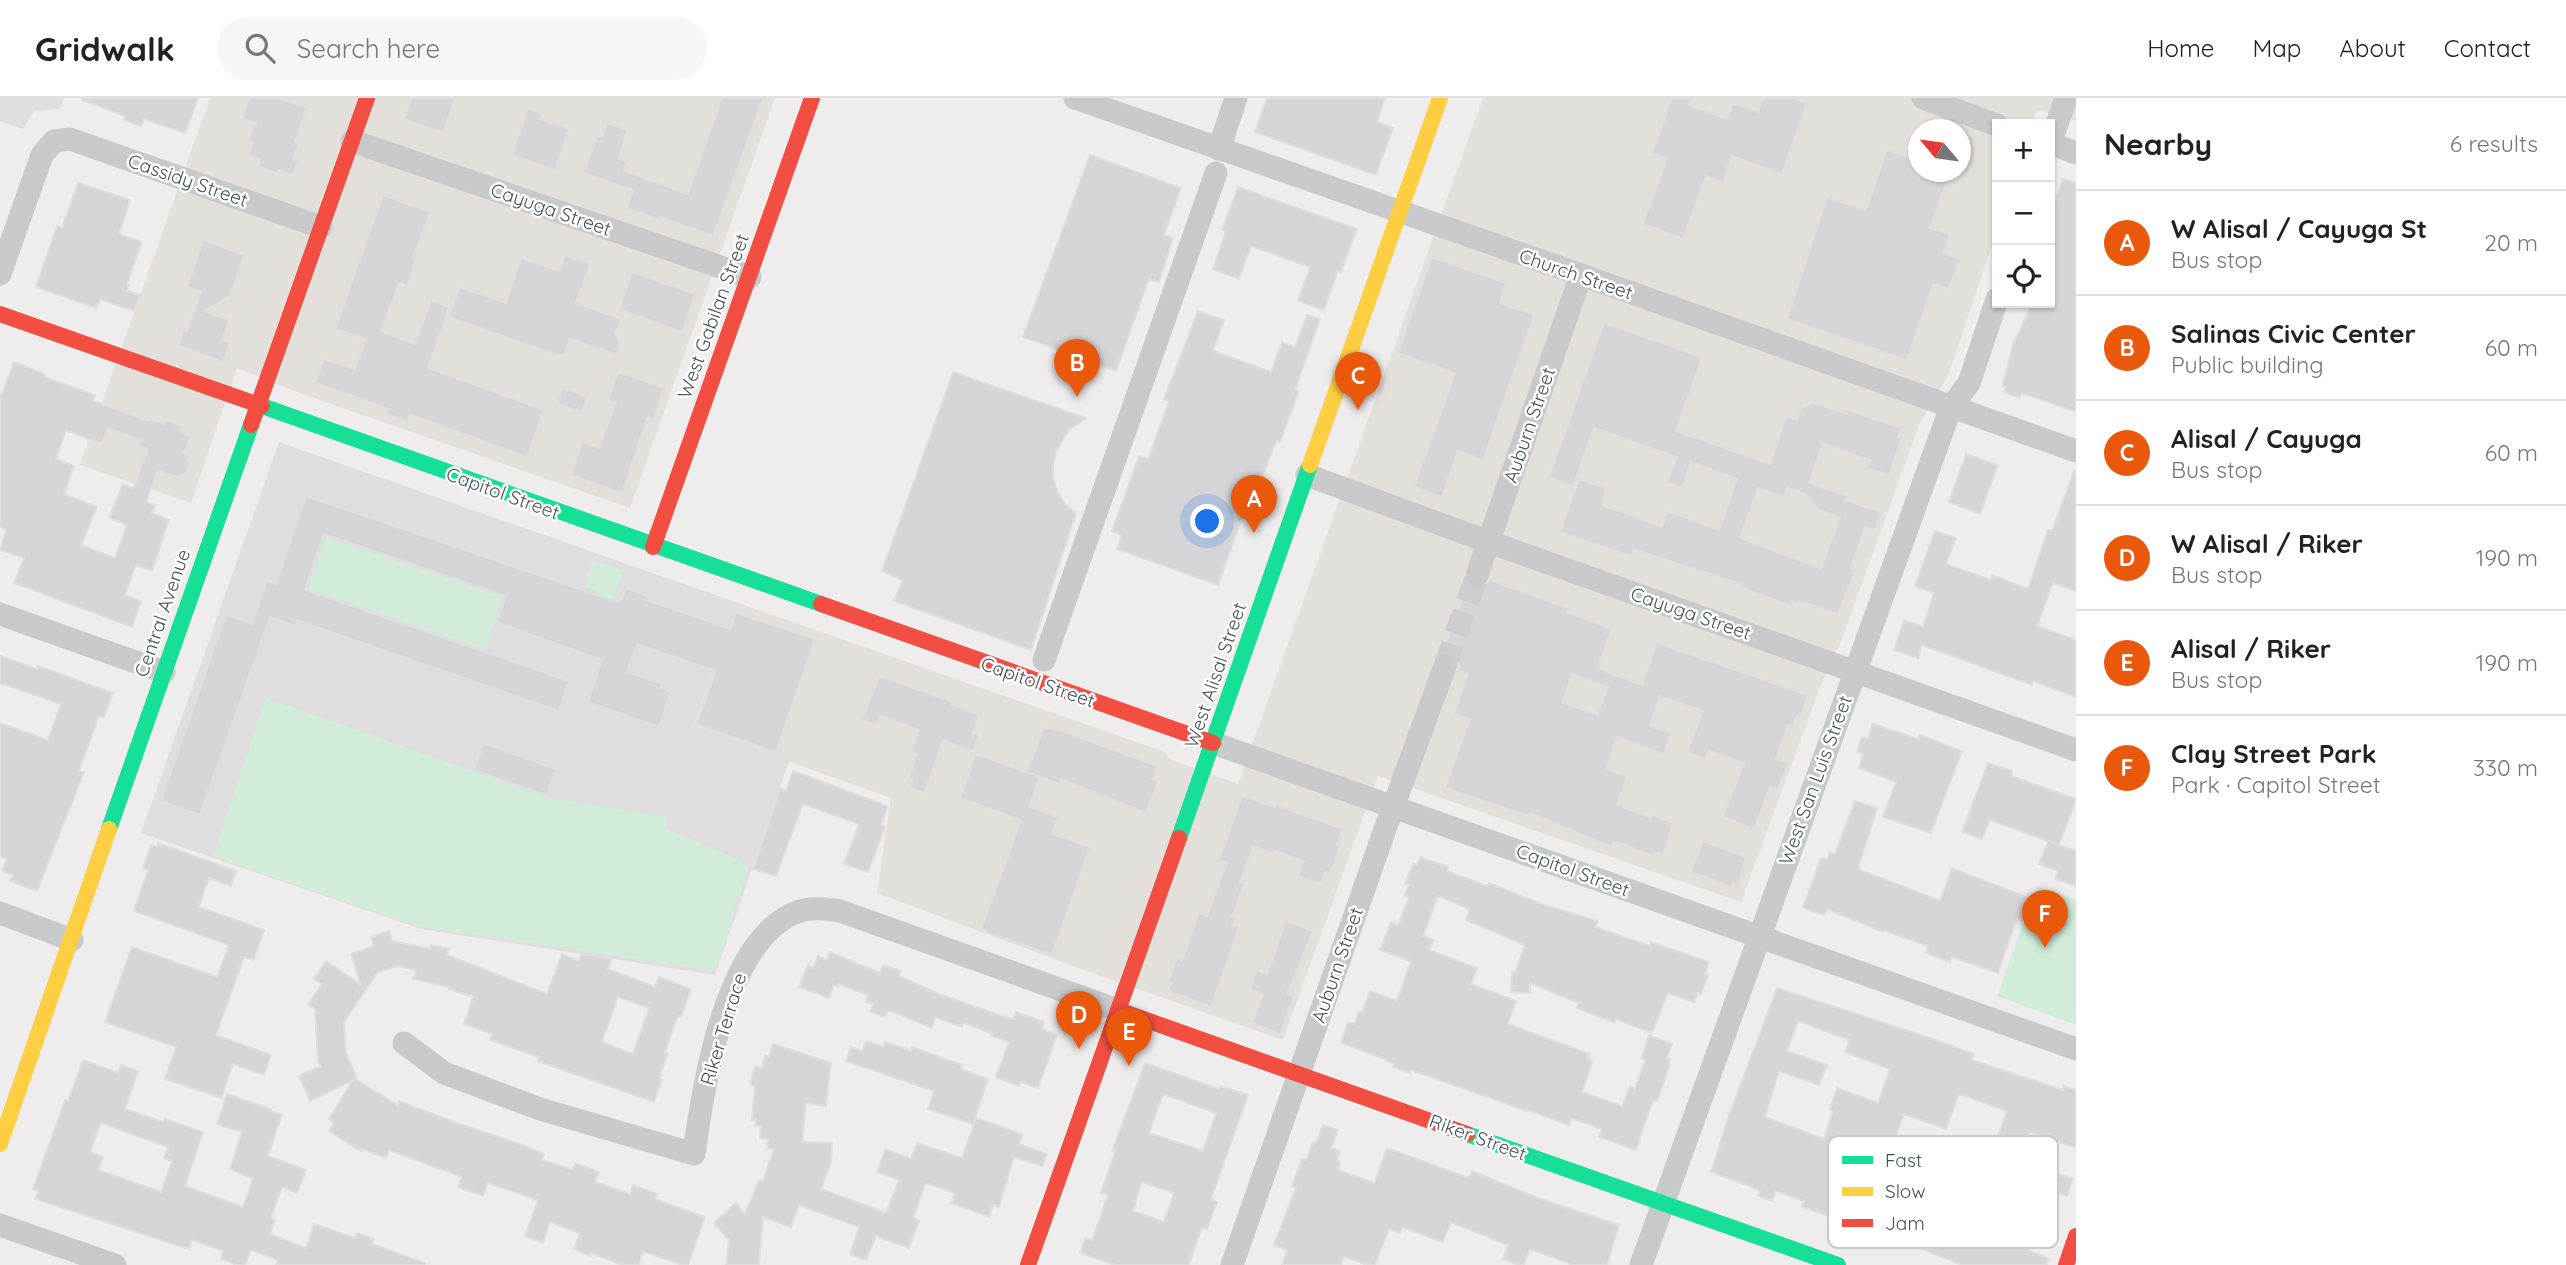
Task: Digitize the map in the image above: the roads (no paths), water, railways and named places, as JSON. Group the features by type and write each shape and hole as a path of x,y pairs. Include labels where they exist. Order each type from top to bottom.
{"street":[{"name":"Central Avenue","path":"0,1144 367,98"},
{"name":"West Gabilan Street","path":"653,547 812,98"},
{"name":"Church Street","path":"1075,98 2076,451"},
{"path":"1219,149 1236,98"},
{"name":"West Alisal Street","path":"1028,1265 1440,98"},
{"path":"1923,98 1992,123"},
{"path":"2055,130 2066,98"},
{"name":"Cassidy Street","path":"0,274 43,155 54,141 70,139 321,227"},
{"name":"Cayuga Street","path":"352,141 750,277"},
{"path":"2055,146 2076,153"},
{"path":"1044,660 1216,173"},
{"name":"Auburn Street","path":"1477,575 1581,275"},
{"name":"West San Luis Street","path":"1641,1265 1951,407 1969,383 1994,308"},
{"name":"Capitol Street","path":"0,314 2076,1049"},
{"name":"Cayuga Street","path":"1307,475 2076,750"},
{"path":"0,614 164,672"},
{"name":"Auburn Street","path":"1232,1265 1393,806 1446,666"},
{"name":"Riker Terrace","path":"404,1043 444,1073 540,1109 694,1154 699,1112 713,1049 739,972 758,942 770,929 796,912 824,908 839,911 1118,1010"},
{"path":"0,913 72,940"},
{"name":"Riker Street","path":"1118,1010 1838,1265"},
{"path":"0,1225 115,1265"},
{"path":"2066,1265 2076,1236"}],"tunnel":[{"path":"1445,666 1477,575"}],"place":[{"name":"Salinas Civic Center","path":"1077,397"},
{"name":"Alisal / Cayuga","path":"1358,410"},
{"name":"W Alisal / Cayuga St","path":"1254,533"},
{"name":"Clay Street Park","path":"2045,948"},
{"name":"W Alisal / Riker","path":"1079,1049"},
{"name":"Alisal / Riker","path":"1129,1066"}]}
